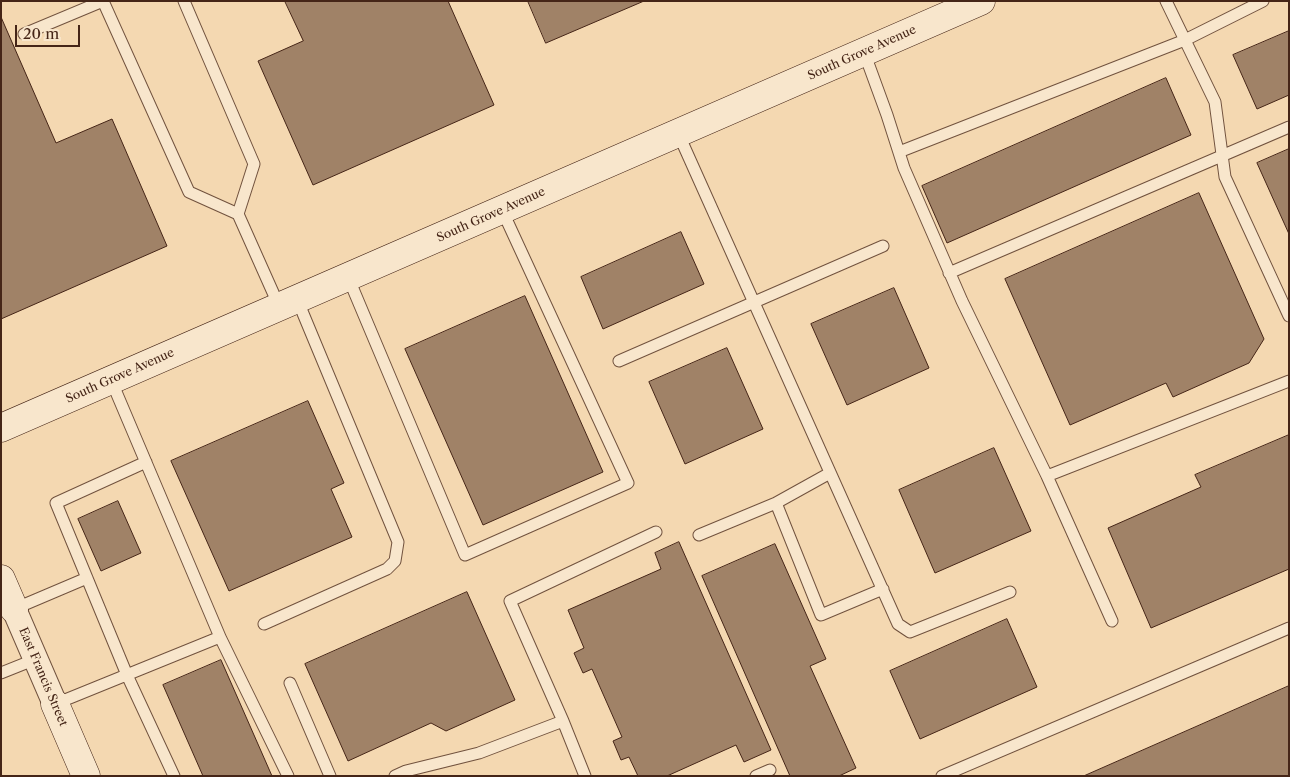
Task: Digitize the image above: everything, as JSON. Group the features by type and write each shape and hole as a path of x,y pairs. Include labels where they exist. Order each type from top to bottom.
{"main road":[{"name":"South Grove Avenue","path":"1,428 981,1"},
{"name":"East Francis Street","path":"1,579 14,608"},
{"name":"East Francis Street","path":"55,704 86,776"}],"street":[{"name":"East Francis Street","path":"14,608 55,704"}],"lane":[{"path":"24,34 103,1 189,192 238,214 288,303 398,542 395,561 387,569 264,624"},
{"path":"184,1 254,164 238,214"},
{"path":"1166,1 1215,102 1225,177 1289,316"},
{"path":"899,152 1185,40 1263,1"},
{"path":"864,52 904,168 950,273 1047,476 1112,621"},
{"path":"950,273 1289,127"},
{"path":"678,133 898,624 910,632 1010,592"},
{"path":"348,277 465,555 628,483 502,210"},
{"path":"619,361 754,304 883,246"},
{"path":"111,380 220,637 288,776"},
{"path":"1047,476 1289,381"},
{"path":"146,462 56,503 127,675 174,776"},
{"path":"699,535 776,503 830,473"},
{"path":"776,503 821,615 882,589"},
{"path":"585,776 510,601 656,532"},
{"path":"14,608 87,578"},
{"path":"942,776 1289,628"},
{"path":"55,704 220,637"},
{"path":"1,673 36,659"},
{"path":"290,683 330,776"},
{"path":"395,776 406,771 479,753 563,721"},
{"path":"756,776 770,770"}],"building":[{"path":"285,1 448,1 494,105 313,185 258,61 303,41"},
{"path":"528,1 644,1 546,43"},
{"path":"1,17 56,143 112,119 167,246 1,319"},
{"path":"1289,31 1289,95 1257,109 1233,55"},
{"path":"1166,78 1191,135 947,243 922,186"},
{"path":"1289,149 1289,234 1257,163"},
{"path":"1199,193 1264,339 1249,363 1173,397 1166,383 1070,425 1005,279"},
{"path":"681,232 704,284 603,329 581,277"},
{"path":"894,288 929,368 847,405 811,324"},
{"path":"525,296 603,472 483,525 405,349"},
{"path":"727,348 763,429 685,464 649,382"},
{"path":"308,401 344,483 331,489 352,537 229,591 171,461"},
{"path":"1289,435 1289,569 1151,628 1108,528 1201,487 1195,475"},
{"path":"994,448 1031,531 935,573 899,490"},
{"path":"118,501 141,553 101,571 78,519"},
{"path":"679,542 771,750 744,762 736,745 667,776 638,776 629,757 621,760 613,741 622,737 592,669 583,673 574,653 584,648 568,610 661,569 655,553"},
{"path":"775,544 826,659 810,666 856,768 839,776 790,776 702,576"},
{"path":"467,592 515,700 446,731 431,723 348,761 305,664"},
{"path":"1007,619 1037,687 920,739 890,671"},
{"path":"221,660 272,776 203,776 163,685"},
{"path":"1289,686 1289,776 1084,776"}]}
